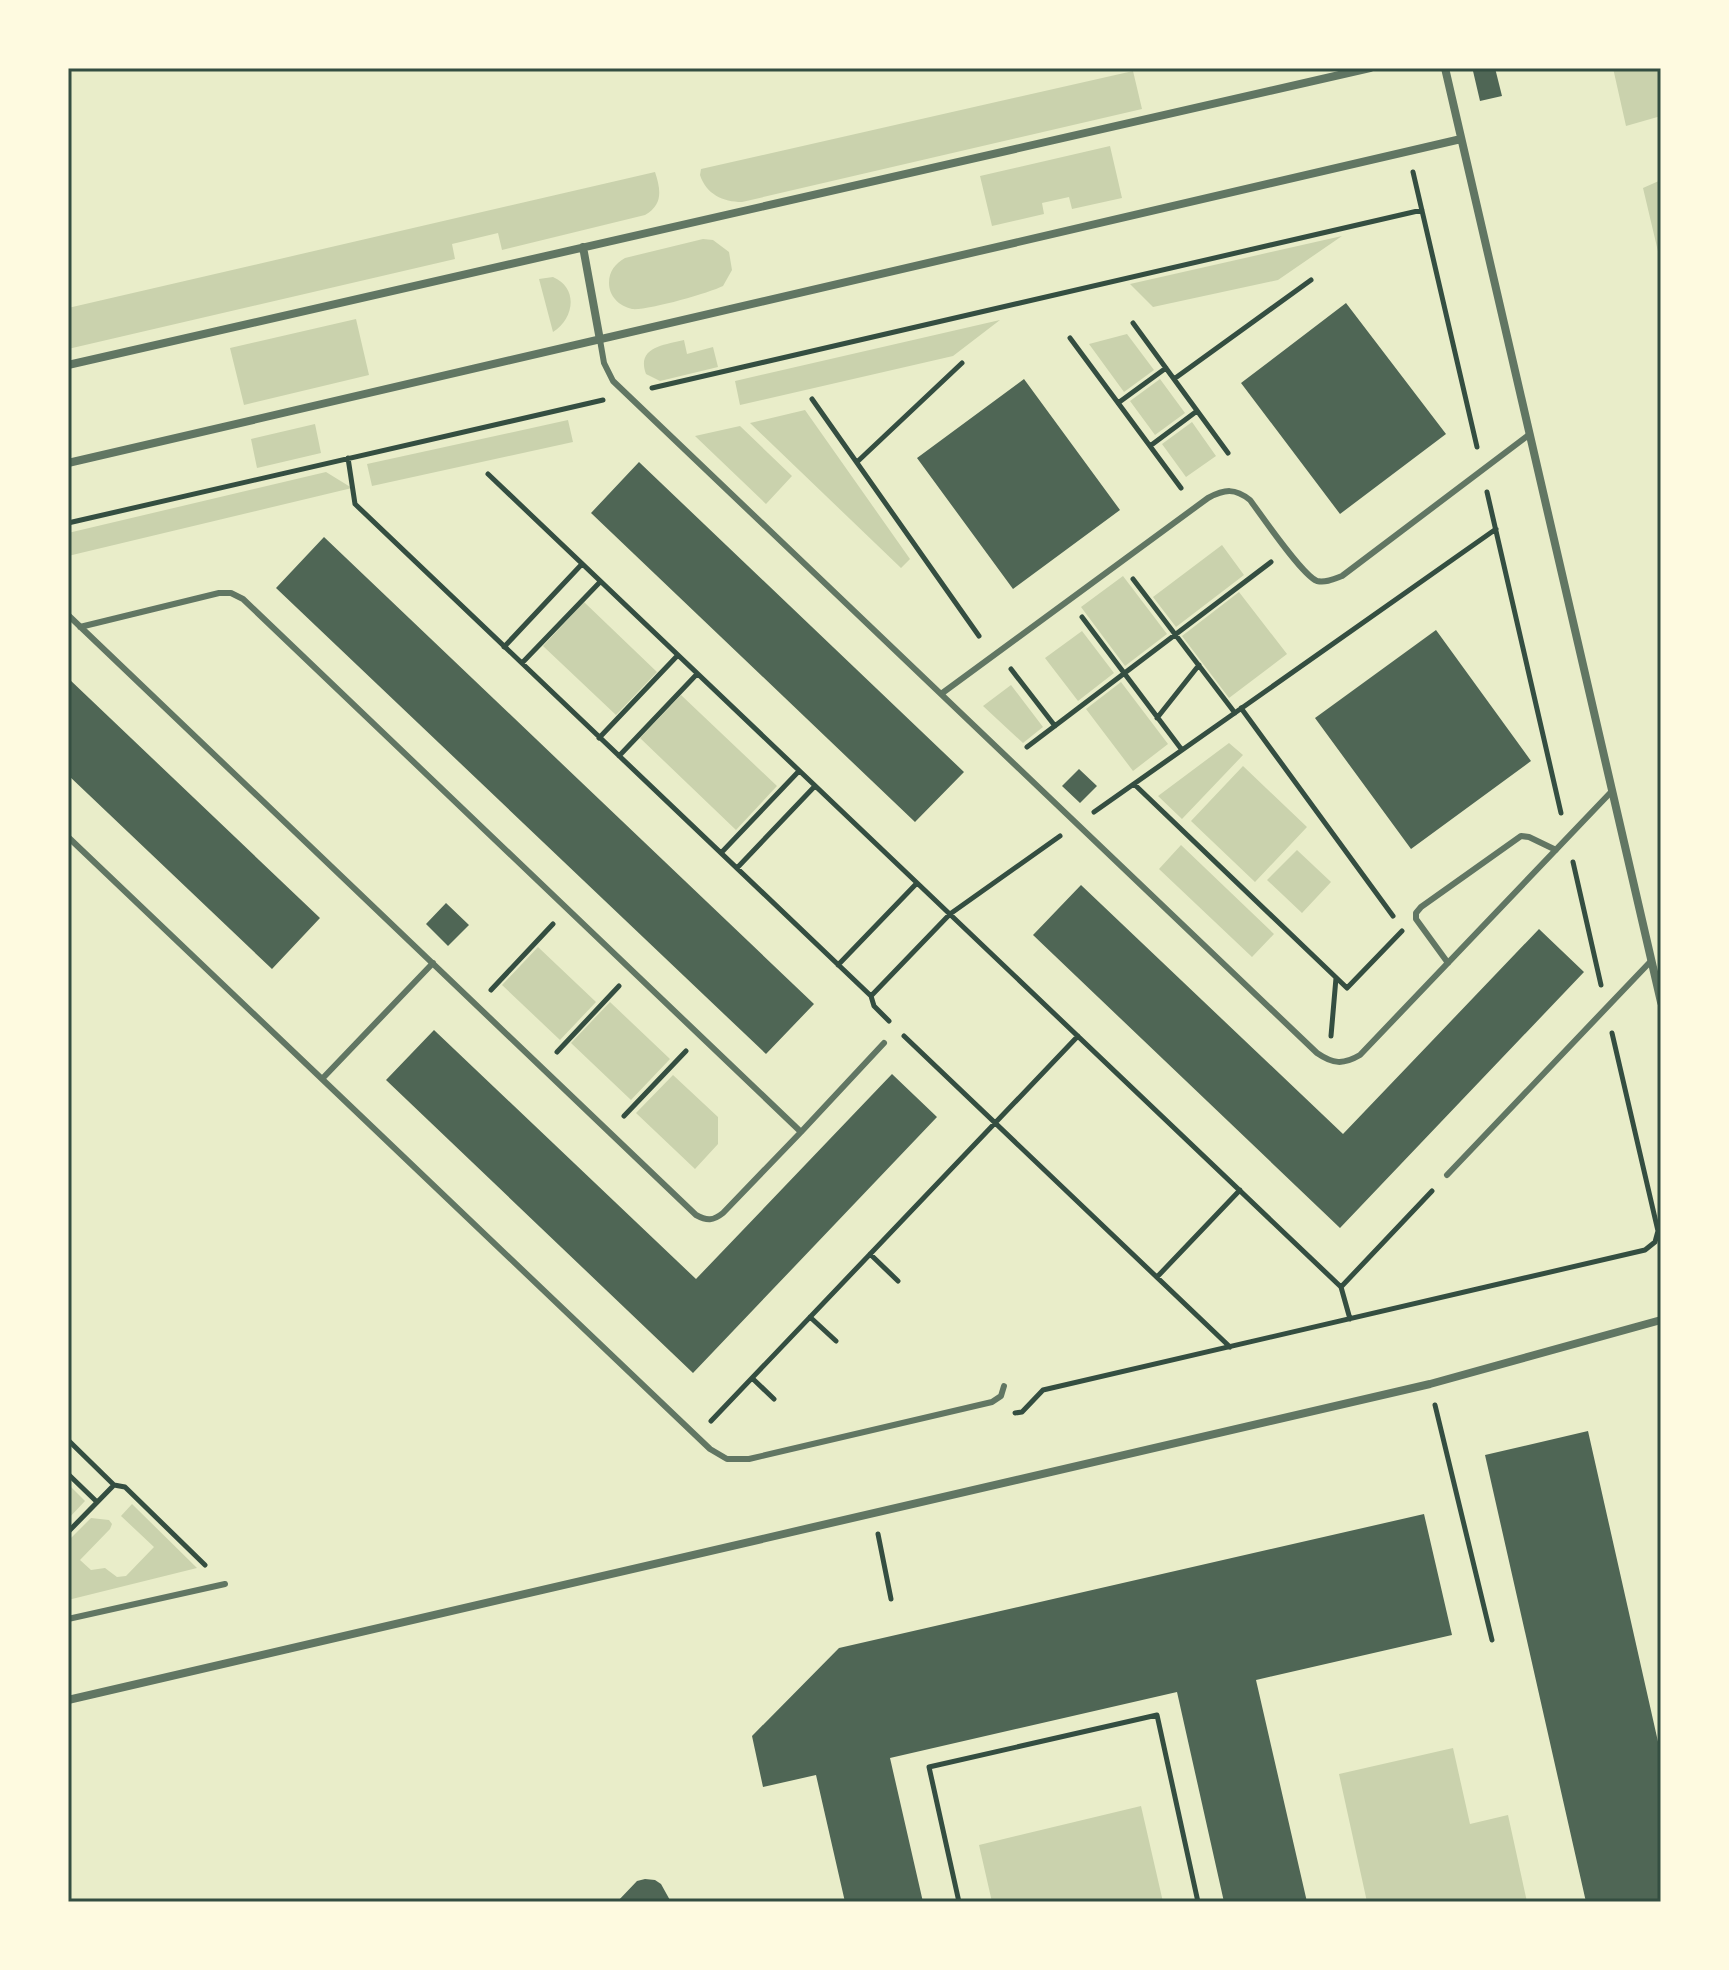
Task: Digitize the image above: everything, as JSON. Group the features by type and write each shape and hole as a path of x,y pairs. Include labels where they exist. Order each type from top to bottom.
{"street":[{"path":"68,365 1370,68"},
{"path":"1445,68 1661,1002"},
{"path":"68,463 1461,139"},
{"path":"583,247 600,340"},
{"path":"68,1700 1430,1384 1661,1320"}],"lane":[{"path":"600,340 607,373 626,394 1317,1053 1329,1061 1346,1063 1360,1055 1612,791"},
{"path":"941,694 1223,490 1240,492 1250,500 1304,571 1317,580 1331,581 1342,576 1530,434"},
{"path":"80,627 219,593 231,593 243,599 801,1132"},
{"path":"68,615 696,1215 705,1220 715,1219 723,1213 884,1043"},
{"path":"1448,963 1416,916 1421,907 1521,836 1556,850"},
{"path":"68,837 696,1436 727,1459 749,1459 992,1402 1001,1396 1004,1386"},
{"path":"1447,1175 1651,961"},
{"path":"322,1079 433,963"},
{"path":"68,1619 225,1584"}],"path":[{"path":"1007,1415 1022,1412 1043,1390 1645,1250 1655,1242 1658,1231 1413,169"},
{"path":"68,523 1422,210"},
{"path":"1174,379 1311,280"},
{"path":"1133,323 1228,453"},
{"path":"1070,338 1181,488"},
{"path":"857,462 962,363"},
{"path":"1118,403 1166,368"},
{"path":"812,399 979,636"},
{"path":"1150,446 1197,411"},
{"path":"348,458 355,504 871,996 874,1006 1230,1347"},
{"path":"488,474 1341,1287 1350,1319"},
{"path":"871,996 950,914 1496,529"},
{"path":"1010,760 1288,549"},
{"path":"1121,562 1235,713"},
{"path":"504,647 582,564"},
{"path":"522,663 600,582"},
{"path":"1069,600 1182,750"},
{"path":"998,652 1055,726"},
{"path":"599,738 678,655"},
{"path":"1157,718 1199,665"},
{"path":"619,756 697,674"},
{"path":"1241,708 1394,917"},
{"path":"721,853 799,771"},
{"path":"1134,784 1347,988 1416,916"},
{"path":"737,868 815,786"},
{"path":"838,965 917,883"},
{"path":"477,1005 568,909"},
{"path":"542,1067 633,971"},
{"path":"1329,1061 1336,977"},
{"path":"610,1132 701,1036"},
{"path":"696,1436 1078,1036"},
{"path":"1341,1287 1447,1175"},
{"path":"1157,1277 1240,1190"},
{"path":"870,1254 898,1281"},
{"path":"810,1317 836,1341"},
{"path":"752,1378 774,1399"},
{"path":"1430,1384 1492,1640"},
{"path":"68,1440 114,1485 125,1487 225,1584"},
{"path":"68,1474 97,1502"},
{"path":"68,1532 114,1485"},
{"path":"874,1513 891,1599"},
{"path":"959,1902 929,1767 1157,1715 1198,1902"}],"green space":[{"path":"1613,68 1661,68 1661,116 1626,126"},
{"path":"1133,71 1142,109 742,202 716,196 706,187 700,175 701,169"},
{"path":"1110,146 1122,198 1072,209 1069,197 1042,203 1044,214 992,226 980,176"},
{"path":"655,172 658,202 645,215 502,250 498,233 452,244 455,259 68,349 68,308"},
{"path":"1661,180 1661,264 1643,188"},
{"path":"1342,236 1278,280 1153,307 1130,284"},
{"path":"703,239 713,240 729,252 732,270 723,286 678,301 639,309 623,306 613,296 609,288 610,275 625,258"},
{"path":"553,277 567,288 571,304 566,319 553,332 539,279"},
{"path":"356,319 369,375 244,405 230,348"},
{"path":"1000,320 953,356 740,405 735,381"},
{"path":"1127,334 1154,370 1124,392 1089,344"},
{"path":"684,340 687,354 713,347 718,367 660,381 646,374 644,365 648,353"},
{"path":"1160,379 1185,413 1155,435 1130,401"},
{"path":"805,410 910,559 901,568 750,423"},
{"path":"568,420 573,442 372,486 367,464"},
{"path":"1192,422 1216,456 1186,477 1162,444"},
{"path":"315,424 321,453 257,468 251,439"},
{"path":"740,426 792,476 766,504 695,436"},
{"path":"326,472 352,488 68,556 68,533"},
{"path":"1222,545 1244,575 1176,627 1153,597"},
{"path":"1123,576 1167,634 1125,666 1081,607"},
{"path":"1239,592 1287,654 1229,698 1182,636"},
{"path":"584,602 657,672 616,715 543,646"},
{"path":"1082,631 1114,673 1078,701 1045,658"},
{"path":"1121,682 1168,744 1133,771 1086,709"},
{"path":"1011,685 1043,727 1023,743 983,706"},
{"path":"681,695 777,786 736,830 640,738"},
{"path":"1229,743 1243,755 1182,819 1158,796"},
{"path":"1243,766 1307,827 1255,882 1191,821"},
{"path":"1181,845 1274,934 1252,957 1159,869"},
{"path":"1297,850 1331,882 1302,913 1267,880"},
{"path":"538,947 596,1002 560,1040 502,985"},
{"path":"610,1002 670,1059 631,1100 571,1043"},
{"path":"673,1075 718,1117 718,1144 695,1169 636,1113"},
{"path":"68,1484 85,1501 68,1519"},
{"path":"132,1504 197,1568 68,1600 68,1541 91,1518 109,1520 112,1524 80,1560 91,1570 105,1568 117,1577 126,1576 154,1547 121,1516"},
{"path":"1453,1748 1470,1824 1508,1815 1527,1902 1367,1902 1339,1774"},
{"path":"1141,1806 1163,1902 992,1902 979,1845"}],"building":[{"path":"1495,68 1502,96 1480,101 1473,71"},
{"path":"1346,303 1446,434 1340,514 1241,383"},
{"path":"1024,379 1120,510 1013,589 917,458"},
{"path":"639,462 964,772 915,822 591,513"},
{"path":"324,537 814,1004 766,1054 276,588"},
{"path":"1436,630 1531,761 1411,849 1315,718"},
{"path":"68,678 320,918 272,969 68,775"},
{"path":"1079,769 1097,786 1080,803 1062,786"},
{"path":"1081,885 1343,1134 1539,929 1584,972 1340,1228 1033,935"},
{"path":"446,903 469,925 448,946 426,924"},
{"path":"434,1030 696,1279 892,1074 937,1117 693,1373 386,1080"},
{"path":"1588,1431 1661,1755 1661,1902 1586,1902 1485,1455"},
{"path":"1424,1514 1452,1635 1256,1680 1307,1902 1224,1902 1177,1692 890,1758 923,1902 845,1902 816,1775 763,1787 752,1736 839,1648"},
{"path":"645,1879 661,1884 671,1902 617,1902 637,1881"}]}
